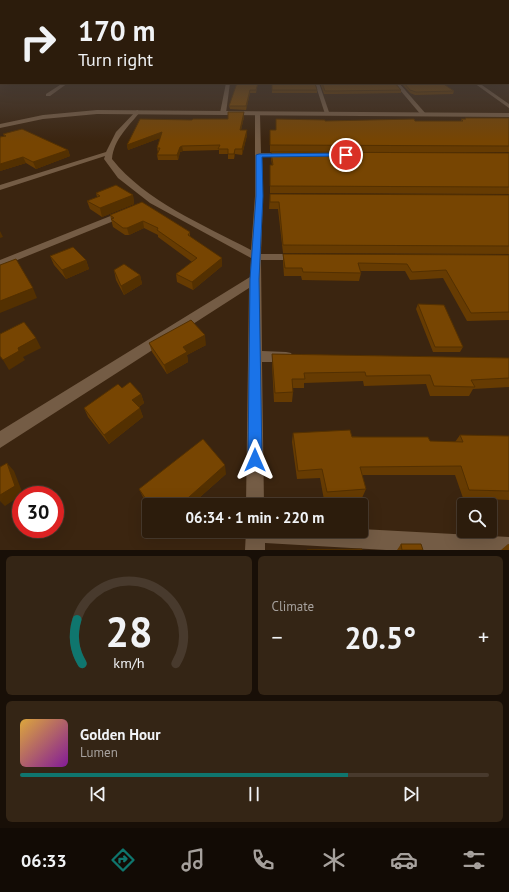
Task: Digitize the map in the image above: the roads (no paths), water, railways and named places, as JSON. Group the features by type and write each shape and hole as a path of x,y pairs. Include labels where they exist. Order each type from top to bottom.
{"street":[{"path":"48,95 56,90"},
{"path":"222,113 227,90"},
{"path":"319,90 328,114"},
{"path":"402,90 424,115"},
{"path":"486,90 509,106"},
{"path":"137,112 115,139 108,153 108,160 112,167 150,203 256,257 303,257"},
{"path":"0,126 43,117 68,114 137,112 509,115"},
{"path":"255,498 255,279 263,196 257,114"},
{"path":"0,188 108,153"},
{"path":"259,155 298,155"},
{"path":"0,264 132,210"},
{"path":"0,440 255,279"},
{"path":"254,356 301,357"},
{"path":"256,538 509,547"}]}
